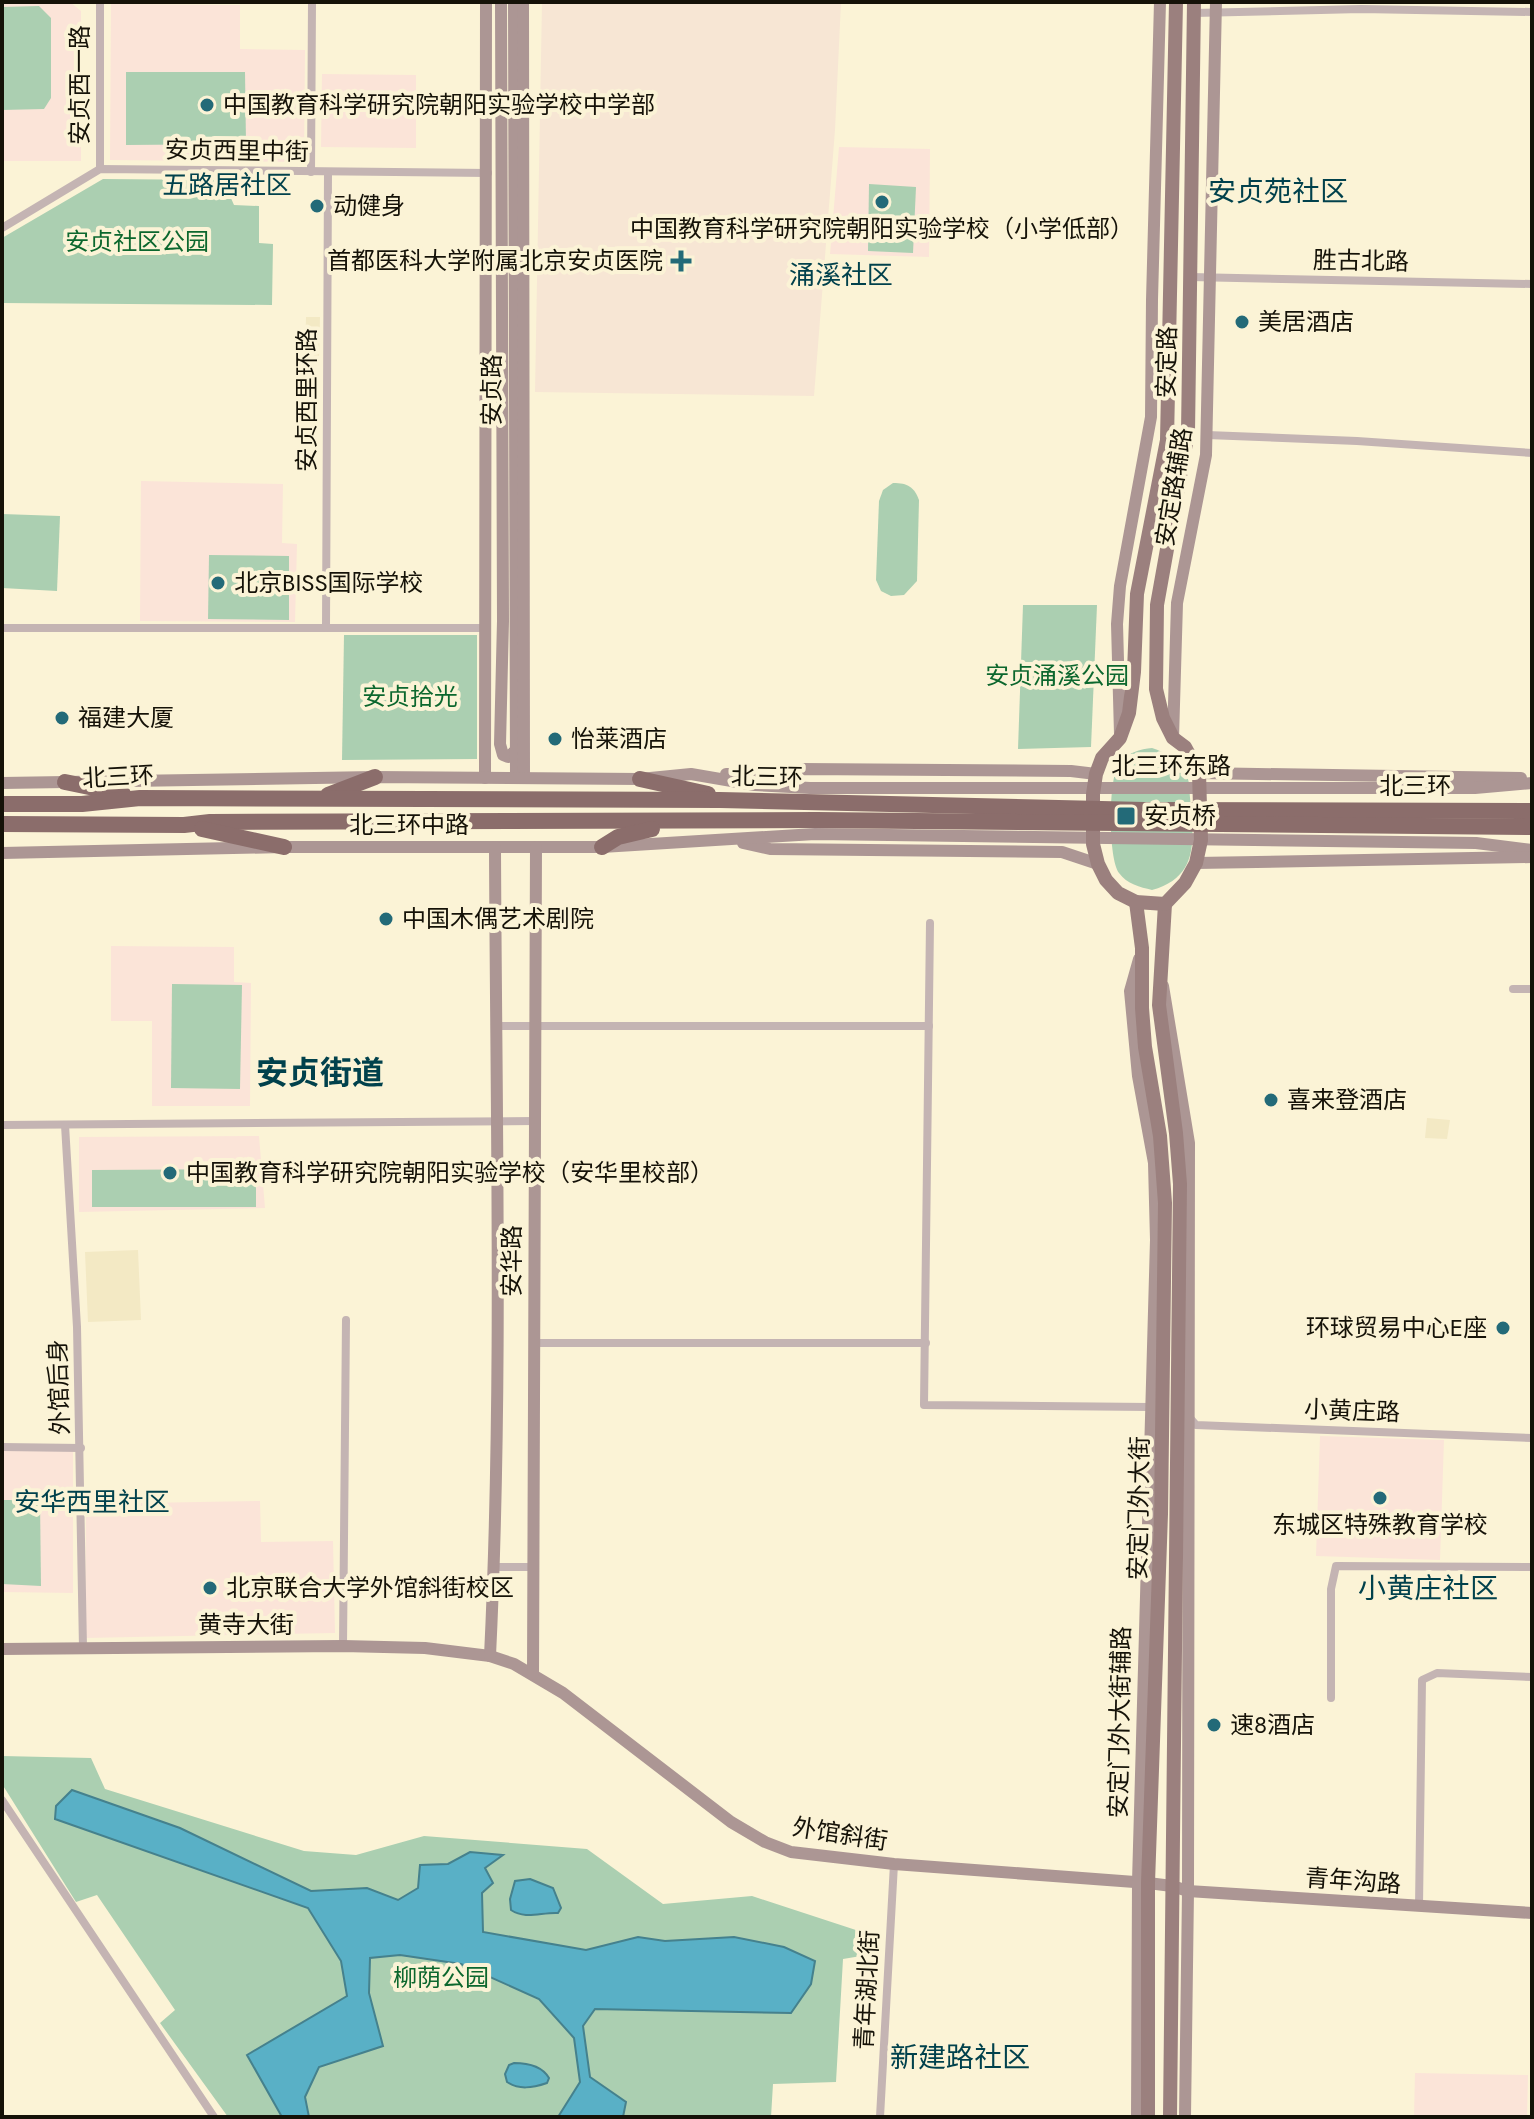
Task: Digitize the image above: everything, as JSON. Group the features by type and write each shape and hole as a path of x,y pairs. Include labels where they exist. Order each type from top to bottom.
{"highway":[{"path":"318,800 375,777"},
{"path":"640,779 701,791 720,800"},
{"path":"65,782 140,798"},
{"name":"北三环","path":"2,804 82,804 140,798 720,800 812,795 1475,827"},
{"name":"北三环","path":"2,824 679,822 816,827 1475,827 1532,815"},
{"path":"602,847 618,837 679,822"},
{"path":"184,825 284,847"}],"main road":[{"name":"安定路","path":"1096,774 1102,758 1120,738 1127,718 1134,672 1137,594 1167,440 1176,2"},
{"name":"安定路","path":"1194,8 1188,432 1157,605 1156,689 1163,718 1173,738 1185,747 1199,773"},
{"path":"1096,774 1093,844 1106,880 1118,893 1136,902 1165,904 1185,883 1196,863 1201,840 1199,773"},
{"name":"安定门外大街","path":"1136,902 1142,948 1145,1047 1160,1136 1165,1203 1170,1409 1170,2117"},
{"name":"安定门外大街","path":"1148,2117 1143,1882 1180,1184 1160,1019 1165,904"}],"street":[{"name":"安贞西一路","path":"100,2 100,169"},
{"path":"311,172 312,2"},
{"name":"安贞路","path":"486,2 507,141 519,260 524,532 520,778"},
{"name":"安贞路","path":"501,2 507,141"},
{"name":"安贞路","path":"500,738 502,303 514,2"},
{"name":"安贞路","path":"485,778 488,173 507,141 523,2"},
{"name":"安定路辅路","path":"1120,738 1117,624 1120,586 1151,419 1160,2"},
{"path":"1194,8 1360,6 1532,12"},
{"name":"安定路辅路","path":"1173,738 1177,603 1203,480 1207,435 1216,7"},
{"name":"安贞西里中街","path":"100,169 488,173"},
{"path":"2,228 100,169"},
{"name":"安贞西里环路","path":"326,628 328,172"},
{"name":"安贞路","path":"519,260 514,522 515,751 520,778"},
{"path":"1152,300 1169,266"},
{"name":"胜古北路","path":"1190,277 1532,284"},
{"path":"487,290 502,303"},
{"path":"1207,435 1532,453"},
{"path":"514,522 524,532"},
{"path":"485,559 503,534"},
{"path":"2,628 484,628"},
{"path":"484,702 500,738 503,755 508,757 515,751"},
{"path":"691,774 761,774 802,769 1071,771 1096,774"},
{"path":"1199,773 1532,781"},
{"name":"北三环中路","path":"2,783 375,777 640,779 691,774 812,795"},
{"name":"北三环东路","path":"812,795 1475,788 1532,781"},
{"name":"北三环中路","path":"2,853 284,847 602,847 728,839 816,827"},
{"path":"1475,827 1532,850"},
{"path":"728,839 770,849 1062,852 1098,864"},
{"name":"安华路","path":"490,1656 494,1567 495,847"},
{"name":"安华路","path":"533,1674 536,847"},
{"path":"1196,863 1532,857"},
{"path":"534,1343 926,1343 930,923"},
{"path":"1513,989 1532,989"},
{"path":"496,1026 929,1026"},
{"path":"2,1125 535,1121"},
{"name":"外馆后身","path":"65,1125 77,1327 83,1648"},
{"path":"343,1646 346,1320"},
{"name":"小黄庄路","path":"926,1343 924,1405 1170,1409 1196,1425 1532,1438"},
{"path":"1170,1409 1188,1891 1185,2117"},
{"path":"2,1447 81,1448"},
{"path":"1331,1698 1331,1589 1336,1566 1532,1567"},
{"path":"494,1567 533,1567"},
{"name":"黄寺大街","path":"2,1649 343,1646 425,1648 490,1656"},
{"name":"外馆斜街","path":"490,1656 533,1674 605,1724 749,1834 791,1852 894,1864 1172,1886"},
{"path":"1419,1907 1422,1680 1437,1673 1532,1677"},
{"path":"2,1800 214,2117"},
{"name":"青年湖北街","path":"880,2117 894,1864"},
{"path":"1137,2117 1143,1882"},
{"name":"青年沟路","path":"1172,1886 1188,1891 1532,1913"},
{"path":"1171,1977 1186,1959"}],"shaded area":[{"path":"2,2 70,2 81,11 81,161 2,161"},
{"name":"首都医科大学附属北京安贞医院","path":"542,2 841,2 835,130 814,396 535,392"},
{"name":"中国教育科学研究院朝阳实验学校中学部","path":"111,4 240,5 240,49 305,50 304,162 110,160"},
{"path":"322,74 416,75 416,148 321,147"},
{"name":"中国教育科学研究院朝阳实验学校（小学低部）","path":"839,147 930,149 929,257 830,254"},
{"path":"306,317 320,317 319,358 305,357"},
{"name":"北京BISS国际学校","path":"141,481 283,484 282,543 297,544 295,622 140,621"},
{"path":"111,946 234,947 234,982 251,983 250,1106 152,1106 152,1021 111,1021"},
{"path":"1427,1118 1450,1120 1447,1139 1425,1138"},
{"name":"中国教育科学研究院朝阳实验学校（安华里校部）","path":"259,1136 265,1208 79,1212 79,1137"},
{"path":"138,1250 141,1320 88,1322 85,1252"},
{"name":"东城区特殊教育学校","path":"1320,1436 1444,1440 1440,1560 1316,1556"},
{"path":"2,1451 73,1451 73,1593 2,1592"},
{"name":"北京联合大学外馆斜街校区","path":"260,1501 261,1542 333,1541 335,1633 85,1638 86,1504"},
{"path":"1415,2073 1528,2075 1527,2117 1414,2117"}],"green space":[{"path":"39,6 51,18 51,98 44,109 2,110 2,7"},
{"path":"126,72 245,72 246,144 126,145"},
{"name":"安贞社区公园","path":"103,179 223,180 234,205 259,206 259,243 273,244 272,305 2,303 2,238"},
{"path":"869,184 916,187 913,253 868,251"},
{"path":"893,483 910,487 919,500 917,581 904,595 891,596 881,591 876,580 879,501 883,490"},
{"path":"2,514 60,516 57,591 2,588"},
{"path":"209,555 289,556 289,620 208,619"},
{"name":"安贞涌溪公园","path":"1023,605 1097,605 1091,747 1018,749"},
{"name":"安贞拾光","path":"344,635 477,635 477,759 342,760"},
{"path":"1152,748 1171,757 1184,770 1189,783 1192,848 1181,873 1169,883 1152,890 1130,882 1119,873 1113,852 1111,818 1113,785 1119,763 1134,752"},
{"path":"172,984 242,985 240,1089 171,1088"},
{"path":"256,1169 256,1207 92,1207 92,1170"},
{"path":"2,1500 40,1500 41,1586 2,1584"},
{"name":"柳荫公园","path":"2,1756 91,1758 105,1789 304,1851 356,1855 424,1836 587,1849 663,1904 752,1896 865,1933 861,1956 843,1959 836,2082 773,2084 771,2117 228,2117 160,2023 175,2010 97,1895 76,1902 2,1784"}],"water":[{"path":"72,1790 180,1828 311,1891 367,1888 398,1900 418,1888 420,1865 448,1864 470,1852 503,1855 485,1868 493,1883 482,1893 483,1932 586,1950 638,1937 665,1941 734,1937 784,1947 815,1961 811,1984 791,2013 595,2009 583,2026 590,2077 626,2102 623,2117 558,2117 580,2082 574,2038 539,1999 461,1964 400,1955 370,1958 369,1993 383,2046 319,2067 305,2097 309,2117 282,2117 247,2055 347,1996 341,1961 308,1908 55,1819 56,1806"},
{"path":"530,1879 553,1888 561,1908 558,1913 528,1915 511,1910 510,1899 515,1881"},
{"path":"514,2063 539,2068 549,2078 547,2083 526,2087 507,2082 505,2074 509,2065"}],"place":[{"name":"中国教育科学研究院朝阳实验学校中学部","path":"207,105"},
{"name":"中国教育科学研究院朝阳实验学校（小学低部）","path":"882,202"},
{"name":"动健身","path":"317,206"},
{"name":"首都医科大学附属北京安贞医院","path":"681,261"},
{"name":"美居酒店","path":"1242,322"},
{"name":"北京BISS国际学校","path":"218,583"},
{"name":"福建大厦","path":"62,718"},
{"name":"怡莱酒店","path":"555,739"},
{"name":"安贞桥","path":"1126,816"},
{"name":"中国木偶艺术剧院","path":"386,919"},
{"name":"喜来登酒店","path":"1271,1100"},
{"name":"中国教育科学研究院朝阳实验学校（安华里校部）","path":"170,1173"},
{"name":"环球贸易中心E座","path":"1503,1328"},
{"name":"东城区特殊教育学校","path":"1380,1498"},
{"name":"北京联合大学外馆斜街校区","path":"210,1588"},
{"name":"速8酒店","path":"1214,1725"}],"district":[{"name":"五路居社区","path":"227,185"},
{"name":"安贞苑社区","path":"1278,191"},
{"name":"涌溪社区","path":"841,275"},
{"name":"安贞街道","path":"320,1073"},
{"name":"安华西里社区","path":"92,1502"},
{"name":"小黄庄社区","path":"1428,1588"},
{"name":"新建路社区","path":"960,2057"}]}
